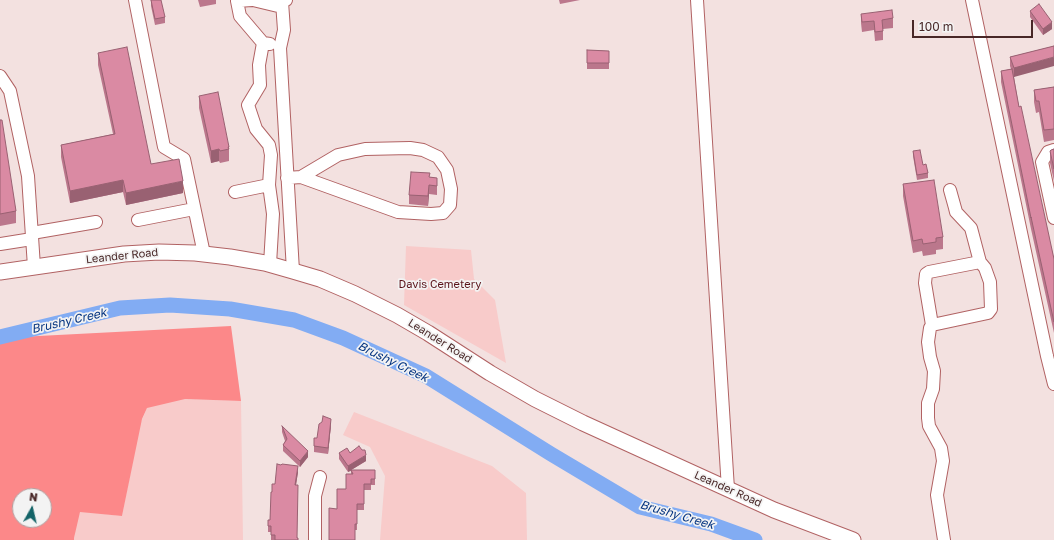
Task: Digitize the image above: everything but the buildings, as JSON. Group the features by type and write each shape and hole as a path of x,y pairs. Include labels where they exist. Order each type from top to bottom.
{"main road":[{"name":"Leander Road","path":"0,272 124,254 159,252 230,257 270,264 293,271 341,288 397,315 490,373 536,399 583,422 774,510 853,540"}],"street":[{"path":"135,0 164,147 184,159 204,254"},
{"path":"280,45 263,43 240,16 237,1 252,0 284,4 284,30 280,45 293,271"},
{"path":"697,0 728,489"},
{"path":"972,0 1050,355 1054,384"},
{"path":"263,43 259,65 260,85 248,104 256,129 269,145 271,155 269,185 274,214 270,264"},
{"path":"0,76 10,91 28,176 34,267"},
{"path":"287,178 301,177 398,212 431,214 443,213 450,205 451,189 447,170 438,157 423,150 410,148 365,150 338,154 301,177"},
{"path":"1054,150 1048,152 1042,162 1054,218"},
{"path":"235,192 269,185"},
{"path":"932,325 988,313 991,309 990,282 985,268 980,262 971,228 956,212 950,190"},
{"path":"138,220 194,209"},
{"path":"0,244 96,222"},
{"path":"944,540 937,495 943,461 941,448 929,426 928,418 928,403 933,389 934,371 928,342 930,328 932,325 925,283 926,274 929,272 980,262"},
{"path":"315,540 315,496 320,477"}],"green space":[{"name":"Davis Cemetery","path":"406,246 471,250 474,279 495,300 506,363 404,305"},
{"path":"151,399 241,401 243,540 74,540 80,511 122,516 140,424"},
{"path":"354,412 492,466 526,493 527,540 380,540 385,476 370,447 343,435"}],"shaded area":[{"path":"231,326 241,401 185,399 147,408 142,419 122,516 80,512 74,540 0,540 0,338"}],"waterway":[{"name":"Brushy Creek","path":"0,337 120,308 170,305 230,309 294,320 343,338 426,376 551,454 640,507 711,524 755,540"}]}
